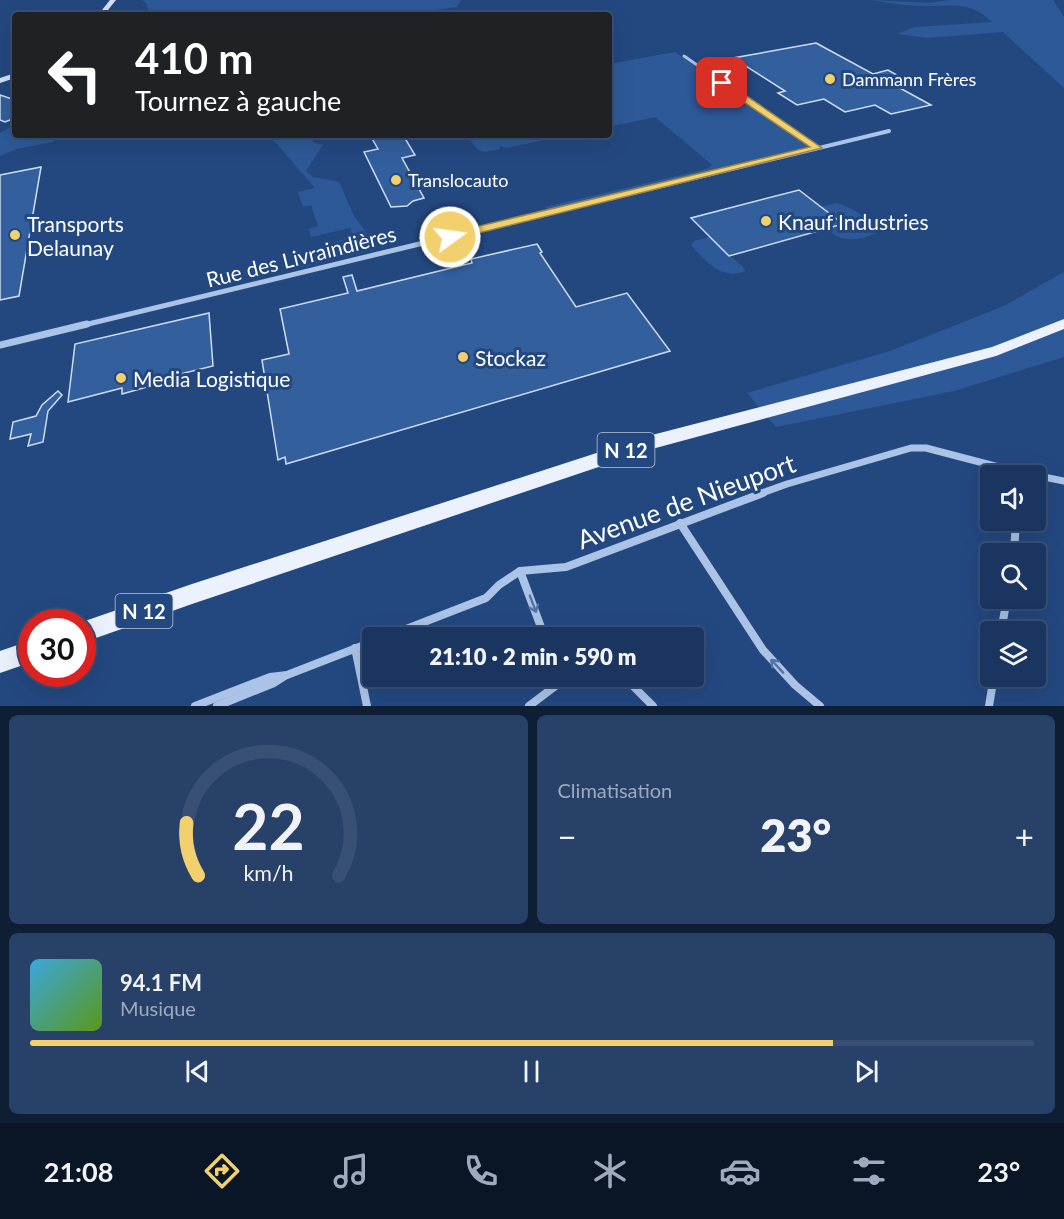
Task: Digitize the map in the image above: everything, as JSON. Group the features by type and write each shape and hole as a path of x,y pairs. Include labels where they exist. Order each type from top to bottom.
{"main road":[{"path":"104,12 114,0"},
{"name":"N 12","path":"96,628 214,586 652,442 996,351 1064,324"},
{"path":"0,654 18,649"},
{"path":"0,662 18,656"}],"street":[{"path":"684,56 817,148"},
{"name":"Rue des Livraindières","path":"0,345 890,131"},
{"name":"Avenue de Nieuport","path":"412,627 486,598 499,585 520,571 566,567 787,484 910,448 926,448 987,465"},
{"name":"Avenue de Nieuport","path":"1046,478 1064,481"},
{"path":"680,523 763,650 795,685 820,706"},
{"path":"520,571 541,627"},
{"path":"217,706 274,683 286,675 362,646"},
{"path":"356,648 367,706"},
{"path":"195,706 270,677 286,675"},
{"path":"529,706 552,687"},
{"path":"634,687 653,706"},
{"path":"989,706 992,687"}],"shaded area":[{"path":"142,0 461,0 457,7 423,12 150,12 146,6 148,5"},
{"path":"871,0 930,3 949,0 1053,0 1064,17 1064,88 1003,32 927,38 897,34 915,27 992,22 977,11 961,6 927,6"},
{"path":"675,52 810,147 550,210 545,207 706,169 712,165 655,117 612,126 612,63"},
{"path":"12,127 12,138 56,138 53,142 17,149 0,156 0,133"},
{"path":"272,138 314,138 312,142 323,145 306,171 313,177 339,182 354,216 371,240 373,250 285,271 288,266 359,251 354,239 321,246 353,237 350,228 311,237 309,229 318,226 311,205 303,207 298,192 315,188"},
{"path":"468,138 554,138 507,148 499,146 500,149 486,152 478,150"},
{"path":"836,203 860,214 871,223 876,233 851,239 833,234 825,224 820,207"},
{"path":"709,237 745,271 729,273 715,268 691,245 694,241"},
{"path":"1064,272 1064,357 954,391 776,427 747,393 890,351 1004,306"}],"building":[{"name":"Dammann Frères","path":"816,43 873,74 888,70 902,78 887,81 931,105 891,114 875,105 845,112 824,99 797,105 778,93 785,91 733,58"},
{"path":"0,95 12,99 12,119 5,122 0,120"},
{"name":"Translocauto","path":"372,138 405,138 415,155 402,158 424,198 413,201 407,206 391,207 364,152 378,149"},
{"name":"Transports Delaunay","path":"41,167 19,296 0,300 0,175"},
{"name":"Knauf Industries","path":"799,190 843,224 729,256 691,218"},
{"name":"Stockaz","path":"537,244 542,252 540,253 576,307 627,293 670,351 286,464 285,457 278,460 262,360 289,354 280,309 348,293 343,277 352,275 357,291 472,263 471,259"},
{"name":"Media Logistique","path":"209,313 213,366 172,376 172,380 122,394 122,388 68,402 75,344"},
{"path":"58,391 62,395 48,411 43,442 28,446 31,434 10,439 13,422 36,416 42,405"}],"place":[{"name":"Dammann Frères","path":"830,79"},
{"name":"Translocauto","path":"396,180"},
{"name":"Knauf Industries","path":"766,221"},
{"name":"Transports Delaunay","path":"15,235"},
{"name":"Stockaz","path":"463,357"},
{"name":"Media Logistique","path":"121,378"}],"route":[{"path":"450,237 817,148 722,83"}]}
